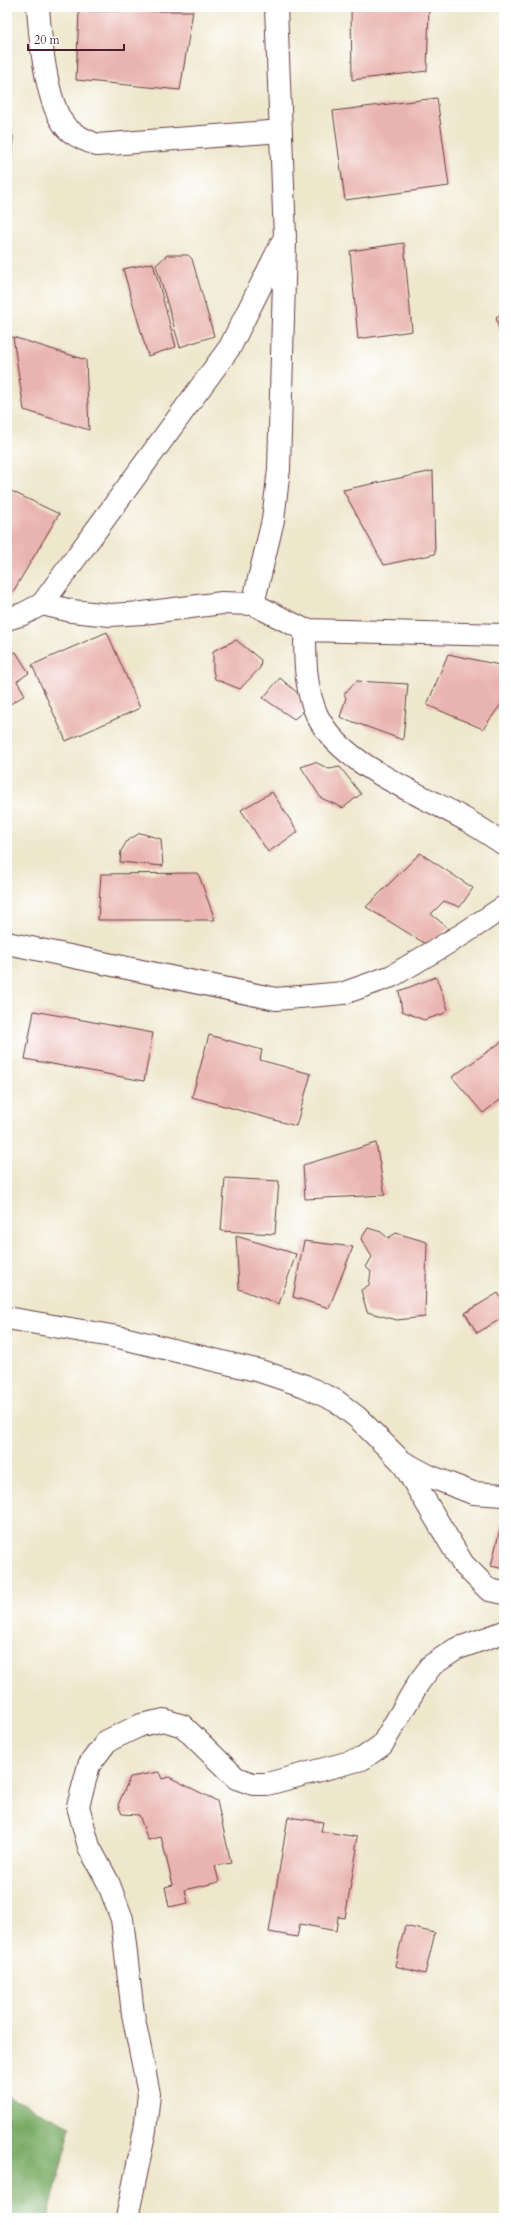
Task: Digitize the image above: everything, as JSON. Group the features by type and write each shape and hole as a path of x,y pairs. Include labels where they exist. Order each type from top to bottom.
{"street":[{"path":"38,7 45,65 52,100 65,127 77,136 97,145 281,131"},
{"path":"253,604 273,520 279,469 285,236 276,7"},
{"path":"7,619 23,614 42,604 230,346 285,236"},
{"path":"42,604 110,615 143,613 222,603 253,604 305,630 504,635"},
{"path":"305,630 306,672 314,709 328,734 364,765 468,821 504,844"},
{"path":"7,943 276,999 344,993 392,976 463,934 504,906"},
{"path":"7,1318 123,1338 260,1371 305,1386 336,1401 358,1418 401,1461 463,1564 489,1590 504,1593"},
{"path":"401,1461 429,1476 473,1492 504,1495"},
{"path":"127,2218 145,2130 149,2094 133,2014 122,1919 108,1882 89,1847 78,1806 89,1765 107,1741 140,1725 164,1720 184,1726 236,1778 253,1784 267,1784 362,1759 382,1745 432,1665 456,1649 504,1632"}],"green space":[{"path":"7,2096 71,2126 48,2218 7,2218"}],"building":[{"path":"351,7 429,7 427,71 352,80"},
{"path":"79,11 193,11 180,90 76,80"},
{"path":"437,98 449,186 345,200 333,111"},
{"path":"7,136 13,136 8,204 7,204"},
{"path":"404,243 412,331 358,339 350,251"},
{"path":"167,255 188,255 192,259 214,336 180,347 156,265"},
{"path":"153,263 176,347 148,356 123,269"},
{"path":"504,312 504,345 503,345 496,317"},
{"path":"13,337 86,360 89,430 24,410"},
{"path":"433,471 435,554 384,565 343,490"},
{"path":"7,489 59,514 7,602"},
{"path":"107,632 140,708 66,741 32,665"},
{"path":"236,640 261,660 260,668 240,689 215,679 213,670 213,651"},
{"path":"16,652 29,673 17,681 25,695 7,706 7,658"},
{"path":"448,654 504,666 504,700 483,729 427,705"},
{"path":"280,678 307,701 303,712 294,719 263,698"},
{"path":"356,681 408,684 403,740 340,717 346,698 344,694"},
{"path":"315,762 329,769 340,767 361,794 343,808 321,798 301,767"},
{"path":"272,792 298,832 268,852 241,810"},
{"path":"140,833 161,839 163,866 120,862 121,851 127,841"},
{"path":"420,853 473,888 460,907 444,901 431,914 448,928 429,946 366,907"},
{"path":"198,873 215,920 98,920 101,874"},
{"path":"436,977 448,1009 443,1014 424,1020 402,1011 399,991"},
{"path":"34,1011 153,1033 144,1081 25,1059"},
{"path":"209,1035 262,1050 260,1060 311,1074 296,1126 192,1097"},
{"path":"504,1040 504,1097 483,1113 452,1077"},
{"path":"376,1143 385,1195 305,1199 303,1165"},
{"path":"225,1178 279,1181 275,1234 221,1231"},
{"path":"368,1228 381,1232 388,1238 396,1233 427,1242 425,1317 397,1320 367,1312 361,1290 369,1285 371,1272 366,1267 372,1257 361,1239"},
{"path":"236,1236 296,1254 279,1304 239,1289"},
{"path":"304,1241 353,1247 329,1308 293,1297"},
{"path":"498,1293 504,1303 504,1317 477,1333 465,1313"},
{"path":"502,1521 504,1521 504,1569 491,1566"},
{"path":"159,1772 162,1779 169,1777 217,1801 231,1863 215,1866 219,1882 185,1890 188,1903 169,1907 165,1887 173,1885 161,1837 148,1840 139,1815 122,1814 118,1805 130,1777"},
{"path":"288,1817 323,1822 321,1831 357,1837 355,1848 357,1849 345,1918 338,1917 336,1931 300,1924 297,1937 269,1932"},
{"path":"405,1926 435,1933 425,1974 395,1966"}]}
